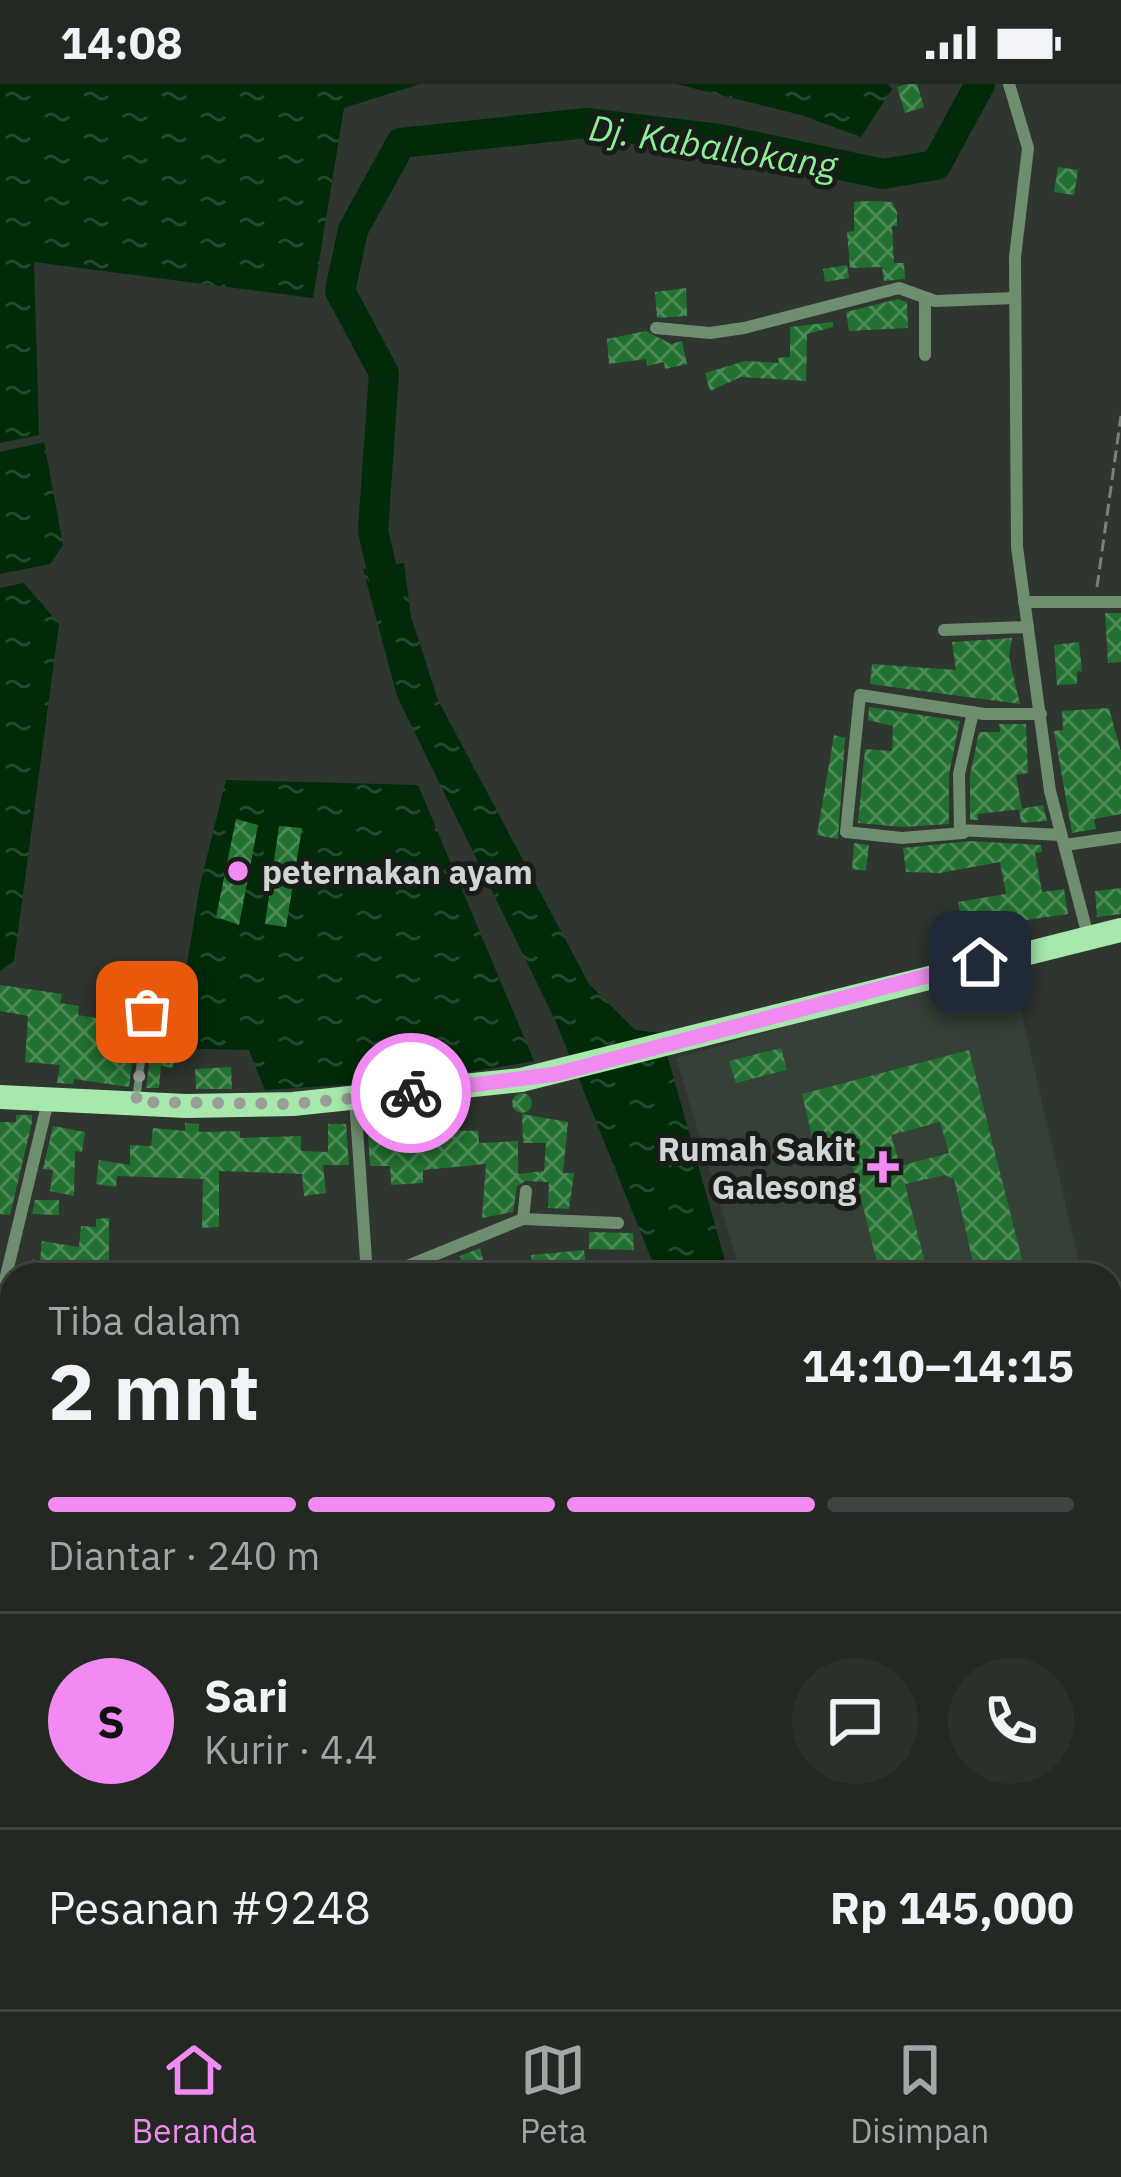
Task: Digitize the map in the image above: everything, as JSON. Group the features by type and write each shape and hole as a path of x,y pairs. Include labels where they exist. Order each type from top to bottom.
{"main road":[{"path":"0,1097 200,1106 355,1100 575,1069 1121,930"}],"street":[{"path":"1010,86 1028,148 1016,298 1016,512 1024,602 1063,840 1088,936"},
{"path":"656,328 710,333 744,328 890,289 912,289 925,299 1016,298"},
{"path":"925,299 925,355"},
{"path":"1024,602 1121,602"},
{"path":"944,630 1028,627"},
{"path":"1041,714 973,712 860,694 846,832 902,838 963,833 1063,840 1121,837"},
{"path":"963,833 958,788 973,712"},
{"path":"9,1263 47,1100"},
{"path":"355,1100 367,1263"},
{"path":"523,1219 526,1191"},
{"path":"415,1263 523,1219 618,1223"}],"lane":[{"path":"136,1102 147,1012"}],"path":[{"path":"1095,601 1121,416"}],"shaded area":[{"name":"Rumah Sakit Galesong","path":"1010,963 1079,1263 737,1263 676,1058"}],"water":[{"path":"0,84 420,84 344,108 313,298 34,262 39,435 0,443"},
{"path":"676,84 888,84 892,89 861,137 801,115"},
{"path":"44,442 63,545 50,564 0,574 0,452"},
{"path":"404,563 411,617 438,700 589,984 635,1030 661,1033 726,1263 653,1263 556,1022 397,696 363,569"},
{"path":"24,583 59,624 14,961 0,971 0,588"},
{"path":"226,780 418,785 534,1061 422,1080 265,1090 249,1050 173,1048 200,885"}],"building":[{"path":"917,84 924,107 905,113 897,87"},
{"path":"1058,167 1078,170 1074,195 1054,192"},
{"path":"854,202 892,202 897,212 897,226 892,226 894,263 904,263 905,279 884,281 882,267 850,268 847,232 854,231"},
{"path":"847,265 849,278 825,282 823,269"},
{"path":"686,288 687,316 657,318 655,292"},
{"path":"898,299 907,302 908,328 849,331 846,312"},
{"path":"833,322 833,327 807,334 806,381 741,377 710,391 705,373 745,361 779,363 778,358 790,357 790,327"},
{"path":"646,331 671,344 682,341 687,364 665,369 664,362 647,366 646,359 609,364 607,339"},
{"path":"1105,613 1121,613 1121,662 1108,663"},
{"path":"1012,638 1009,657 1020,704 870,684 872,664 956,670 952,642"},
{"path":"1079,642 1082,672 1077,671 1077,684 1057,685 1054,645"},
{"path":"869,707 960,721 949,774 949,824 858,823 865,749 892,751 893,726 868,720"},
{"path":"1109,708 1121,752 1121,814 1094,819 1096,829 1072,833 1054,731 1063,730 1062,711"},
{"path":"999,724 1026,724 1028,773 1016,775 1022,809 978,814 978,820 970,820 970,775 979,732 1000,732"},
{"path":"834,735 845,738 838,839 817,835"},
{"path":"1043,805 1047,821 1021,823 1019,809"},
{"name":"peternakan ayam","path":"236,819 258,825 239,925 216,917"},
{"name":"peternakan ayam","path":"279,826 302,828 286,927 265,924"},
{"path":"970,841 1041,845 1042,852 1035,853 1042,892 1064,889 1068,914 963,929 958,902 1006,894 1000,862 940,873 906,872 903,848"},
{"path":"854,843 869,845 866,871 852,869"},
{"path":"1121,888 1121,914 1097,917 1095,891"},
{"path":"0,985 62,994 60,1003 79,1006 78,1015 101,1019 100,1025 114,1027 113,1036 135,1039 129,1087 74,1079 73,1084 57,1083 60,1065 25,1062 28,1016 0,1011"},
{"path":"781,1048 787,1070 736,1083 729,1061"},
{"path":"151,1050 175,1054 173,1068 161,1066 159,1088 146,1088"},
{"path":"969,1050 1023,1263 973,1263 954,1179 945,1175 905,1184 925,1263 877,1263 848,1146 816,1154 802,1094","holes":["940,1122 949,1153 900,1166 891,1135"]},
{"path":"231,1067 232,1089 196,1089 195,1069"},
{"path":"522,1093 532,1103 522,1113 512,1103"},
{"path":"424,1114 425,1130 478,1131 479,1143 518,1141 518,1174 544,1171 546,1143 523,1143 522,1114 568,1122 563,1173 574,1173 569,1209 548,1208 549,1182 526,1181 517,1186 513,1212 482,1218 486,1164 423,1170 423,1183 391,1185 390,1166 370,1166 367,1119"},
{"path":"16,1115 32,1115 32,1122 10,1215 0,1214 0,1122 16,1122"},
{"path":"185,1123 199,1124 199,1132 240,1131 240,1138 301,1136 301,1151 328,1152 328,1124 346,1124 349,1165 323,1165 326,1193 304,1196 302,1174 219,1171 219,1227 202,1228 203,1179 117,1176 116,1187 96,1184 99,1160 130,1165 130,1145 151,1146 153,1128 185,1131"},
{"path":"53,1126 85,1132 82,1152 75,1151 74,1196 50,1191 53,1170 43,1169"},
{"path":"35,1200 59,1200 59,1215 32,1214"},
{"path":"109,1218 109,1263 31,1263 32,1259 40,1261 42,1241 79,1247 81,1226 96,1227 96,1219"},
{"path":"589,1232 633,1233 634,1250 589,1249"},
{"path":"480,1248 484,1263 461,1263 460,1256"},
{"path":"584,1250 586,1263 532,1263 531,1255"}],"waterway":[{"name":"Dj. Kaballokang","path":"390,604 373,531 384,373 340,291 353,230 401,143 586,123 719,139 883,174 936,165 980,84"}],"way so far":[{"path":"147,1012 136,1102 292,1104 411,1093"}],"place":[{"name":"peternakan ayam","path":"238,871"},
{"name":"Rumah Sakit Galesong","path":"883,1167"}],"route":[{"path":"411,1093 556,1074 980,962"}]}
